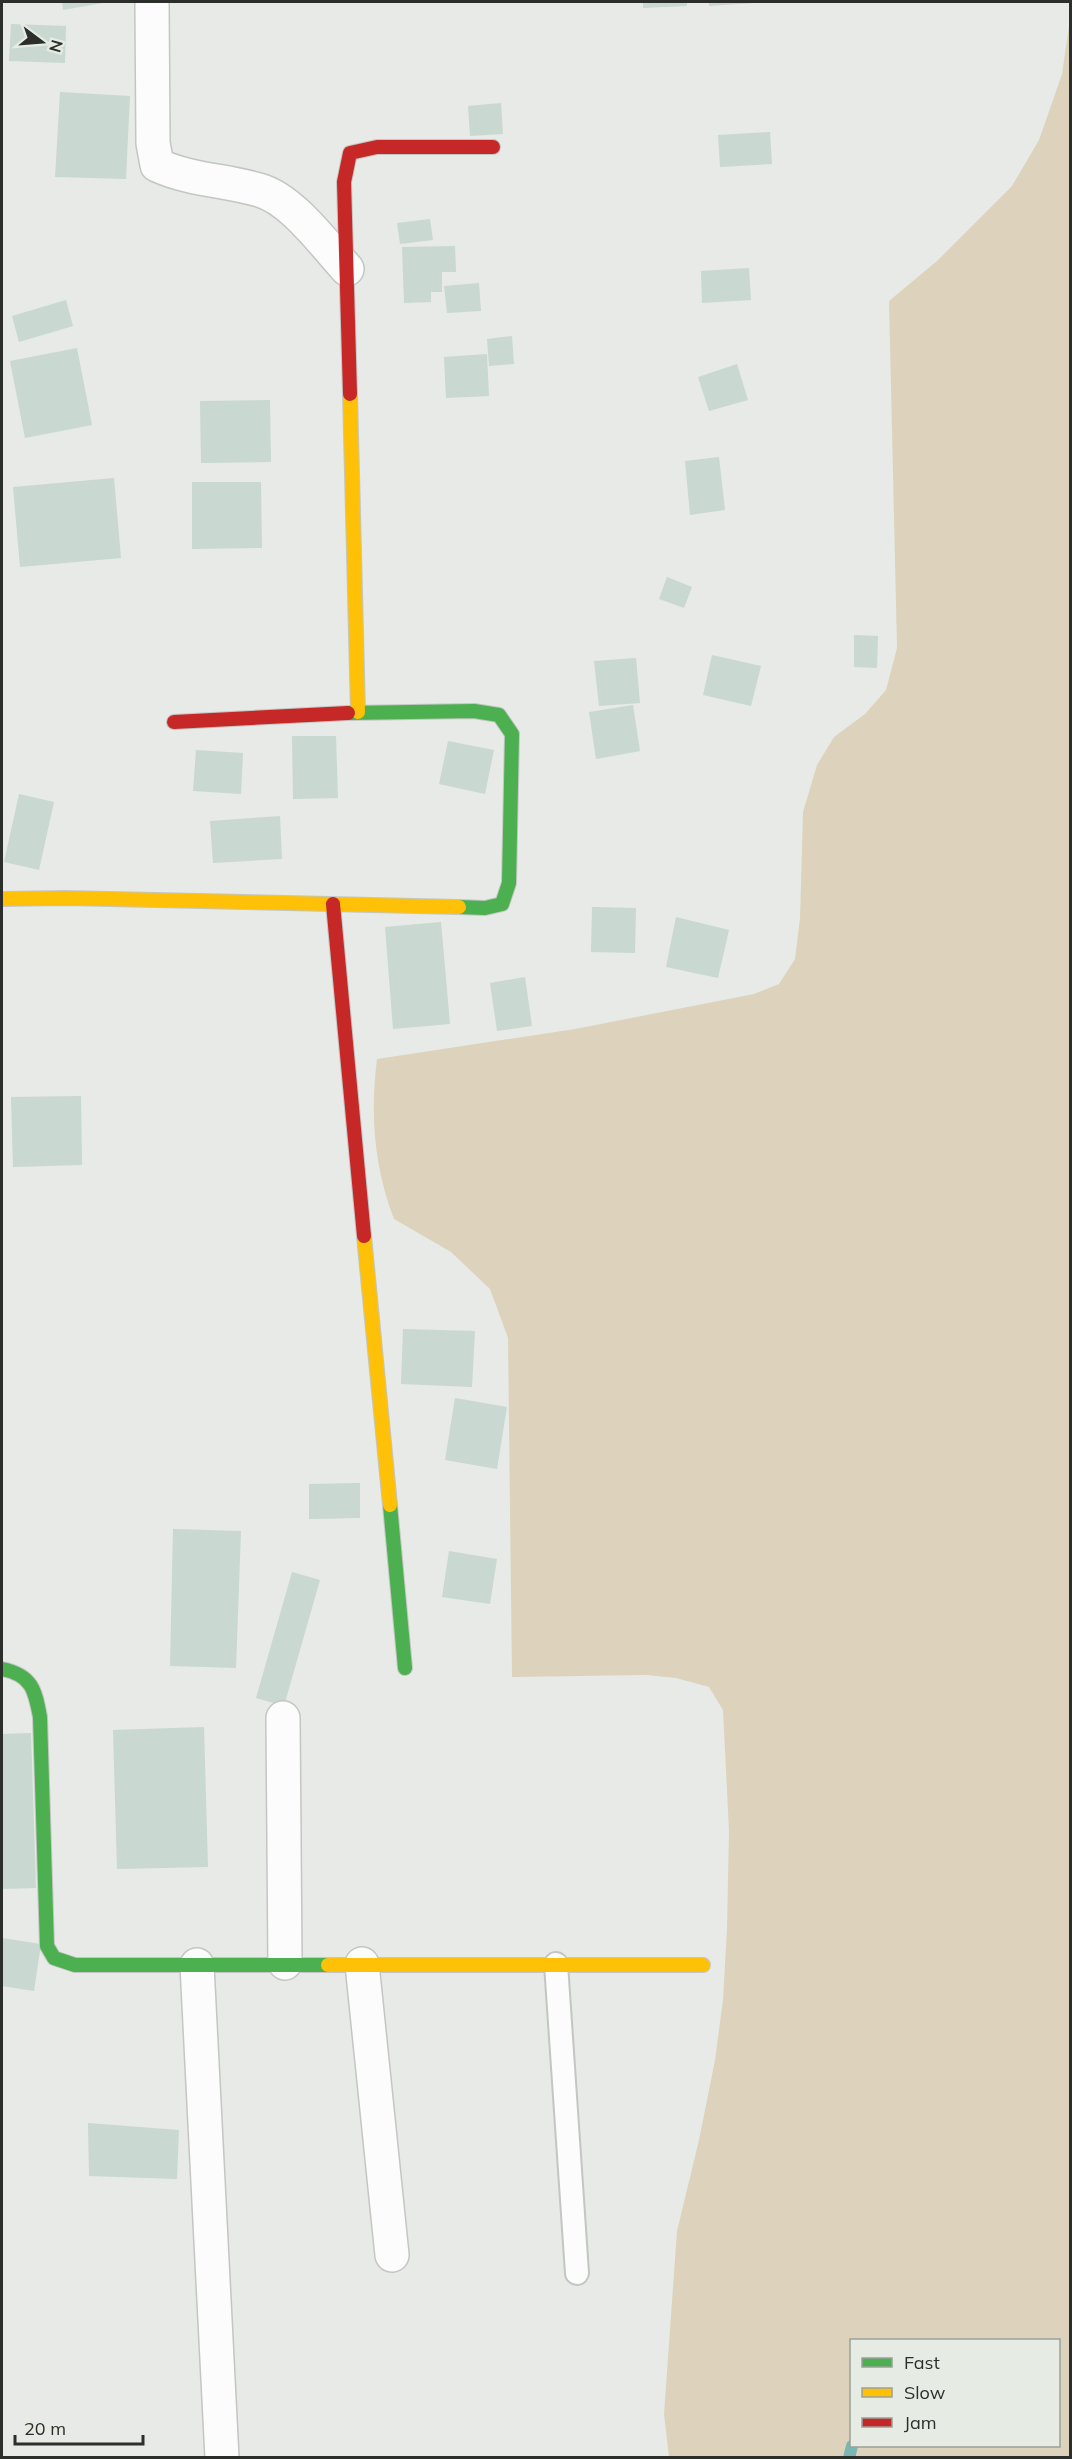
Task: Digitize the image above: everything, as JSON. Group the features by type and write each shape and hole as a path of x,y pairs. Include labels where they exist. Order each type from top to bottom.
{"street":[{"path":"152,2 153,143 157,165 179,175 261,190 289,206 347,269"},
{"path":"358,712 344,182 350,153 377,147 493,147"},
{"path":"2,900 65,898 485,908 502,904 509,883 512,734 499,715 474,711 358,712 174,722"},
{"path":"333,904 405,1668"},
{"path":"2,1669 24,1678 34,1689 40,1717 47,1946 54,1958 75,1965 285,1963 703,1965"},
{"path":"283,1718 285,1963"},
{"path":"362,1964 392,2255"},
{"path":"197,1965 222,2457"}],"lane":[{"path":"556,1964 578,2272"}],"shaded area":[{"path":"1070,19 1070,2457 669,2457 664,2414 677,2231 715,2060 723,2000 729,1831 723,1710 709,1687 676,1678 647,1675 512,1677 508,1338 490,1289 451,1252 394,1219 382,1180 375,1140 374,1100 377,1059 575,1029 754,994 779,984 795,959 800,918 803,812 817,765 834,737 865,714 886,690 897,648 889,301 937,261 1012,186 1039,140 1062,74"}],"building":[{"path":"62,2 103,2 103,3 63,10"},
{"path":"643,2 687,2 687,6 643,8"},
{"path":"709,2 754,2 754,3 709,6"},
{"path":"11,24 66,26 65,63 9,61"},
{"path":"60,92 130,96 126,179 55,177"},
{"path":"501,103 503,134 470,136 468,106"},
{"path":"770,132 772,164 720,167 718,135"},
{"path":"430,219 433,240 400,244 397,223"},
{"path":"455,246 456,272 442,272 442,292 431,292 431,302 404,303 402,247"},
{"path":"749,268 751,300 702,303 701,271"},
{"path":"479,283 481,311 447,313 444,286"},
{"path":"66,300 73,326 19,342 12,316"},
{"path":"512,336 514,364 489,366 487,339"},
{"path":"77,348 92,425 25,438 10,361"},
{"path":"487,354 489,396 446,398 444,357"},
{"path":"737,364 748,400 709,411 698,377"},
{"path":"270,400 271,462 201,463 200,401"},
{"path":"719,457 725,510 690,515 685,461"},
{"path":"114,478 121,558 20,567 13,487"},
{"path":"192,482 261,482 262,548 192,549"},
{"path":"667,577 692,587 684,608 659,599"},
{"path":"854,635 878,636 877,668 854,667"},
{"path":"712,655 761,666 751,706 703,695"},
{"path":"636,658 640,703 599,706 594,661"},
{"path":"633,705 640,751 596,759 589,712"},
{"path":"292,736 336,736 338,798 293,799"},
{"path":"448,741 494,750 485,794 439,784"},
{"path":"196,750 243,753 241,794 193,791"},
{"path":"19,794 54,802 39,870 4,862"},
{"path":"280,816 282,859 213,863 210,821"},
{"path":"592,907 636,908 635,953 591,952"},
{"path":"676,917 729,930 718,978 666,967"},
{"path":"441,922 450,1024 393,1029 385,927"},
{"path":"525,977 532,1026 497,1031 490,983"},
{"path":"81,1096 82,1165 13,1167 11,1097"},
{"path":"403,1329 475,1331 472,1387 401,1384"},
{"path":"455,1398 507,1407 497,1469 445,1460"},
{"path":"360,1483 360,1518 309,1519 309,1484"},
{"path":"173,1529 241,1531 236,1668 170,1666"},
{"path":"449,1551 497,1559 490,1604 442,1597"},
{"path":"292,1572 320,1580 284,1706 256,1698"},
{"path":"204,1727 208,1867 117,1869 113,1730"},
{"path":"31,1733 36,1888 2,1889 2,1734"},
{"path":"2,1938 41,1944 34,1991 2,1986"},
{"path":"88,2123 179,2130 177,2179 89,2176"}],"waterway":[{"path":"849,2458 852,2447"}],"traffic: fast":[{"path":"348,713 474,711 499,715 512,734 509,883 502,904 485,908 459,907"},
{"path":"390,1505 405,1668"},
{"path":"2,1669 20,1675 30,1685 40,1717 47,1946 54,1958 75,1965 328,1965"}],"traffic: slow":[{"path":"350,394 358,712"},
{"path":"2,899 65,898 459,907"},
{"path":"364,1236 390,1505"},
{"path":"328,1965 703,1965"}],"traffic: jam":[{"path":"350,394 344,182 350,153 377,147 493,147"},
{"path":"174,722 348,713"},
{"path":"333,904 364,1236"}]}
